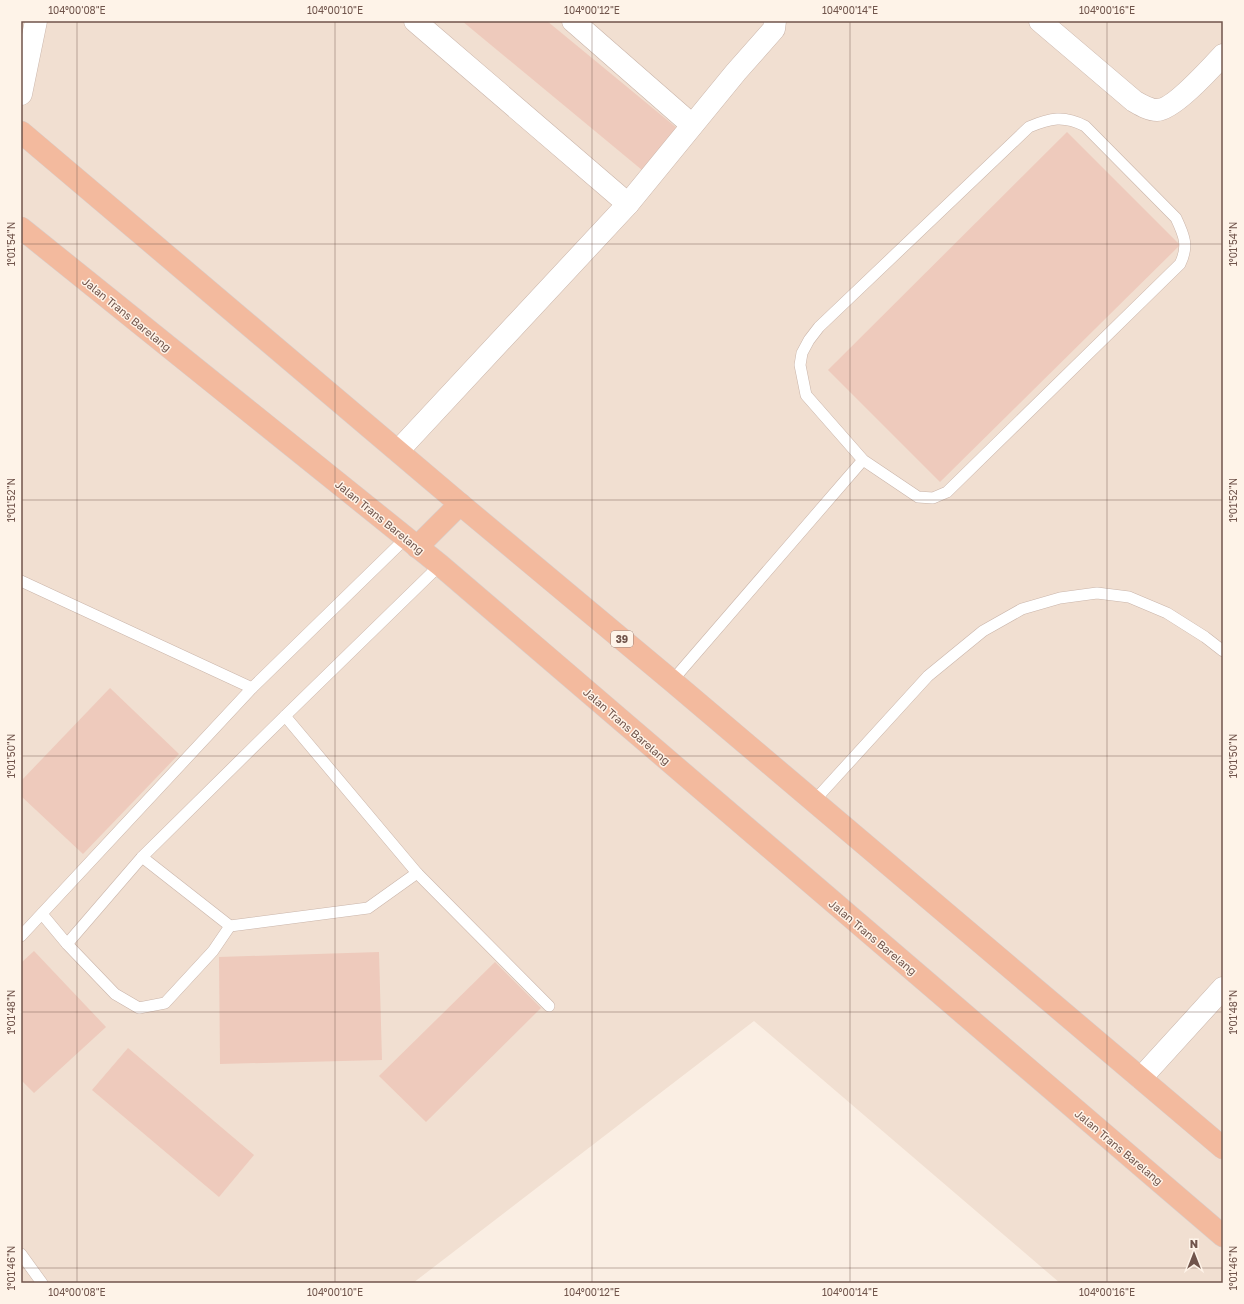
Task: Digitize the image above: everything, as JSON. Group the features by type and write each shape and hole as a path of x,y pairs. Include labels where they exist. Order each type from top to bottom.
{"highway":[{"name":"39","path":"21,132 1223,1148"},
{"name":"Jalan Trans Barelang","path":"21,228 440,565 1223,1236"},
{"path":"412,542 460,504"}],"street":[{"path":"21,94 36,21"},
{"path":"415,21 628,204"},
{"path":"573,21 692,125"},
{"path":"398,451 628,204 736,72 774,29 775,21"},
{"path":"1040,21 1134,101 1150,109 1159,110 1166,108 1190,89 1223,55"},
{"path":"1141,1078 1223,988"}],"lane":[{"path":"1065,119 1075,121 1085,126 1176,218 1183,233 1186,246 1185,255 1180,264 947,492 932,498 918,497 862,460 806,395 800,365 802,354 809,340 819,327 1029,127 1046,120 1065,119"},
{"path":"672,681 862,460"},
{"path":"21,936 252,688 412,542"},
{"path":"67,944 142,857 440,565"},
{"path":"21,581 252,688"},
{"path":"814,801 928,676 983,631 1022,609 1060,598 1097,593 1130,597 1167,613 1206,637 1223,651"},
{"path":"285,716 417,873 549,1006"},
{"path":"142,857 230,926 368,908 417,873"},
{"path":"42,914 67,944 115,994 139,1008 165,1003 213,951 230,926"},
{"path":"21,1254 42,1283"}],"shaded area":[{"path":"21,21 1223,21 1223,1283 1060,1283 754,1021 413,1283 21,1283"}],"building":[{"path":"462,21 547,21 683,133 648,175"},
{"path":"1067,132 1180,245 940,482 828,370"},
{"path":"110,688 179,754 83,854 21,796 21,781"},
{"path":"34,951 106,1027 34,1093 21,1080 21,963"},
{"path":"379,952 382,1060 220,1064 219,957"},
{"path":"495,962 541,1008 426,1122 379,1076"},
{"path":"128,1048 254,1155 219,1197 92,1090"}]}
